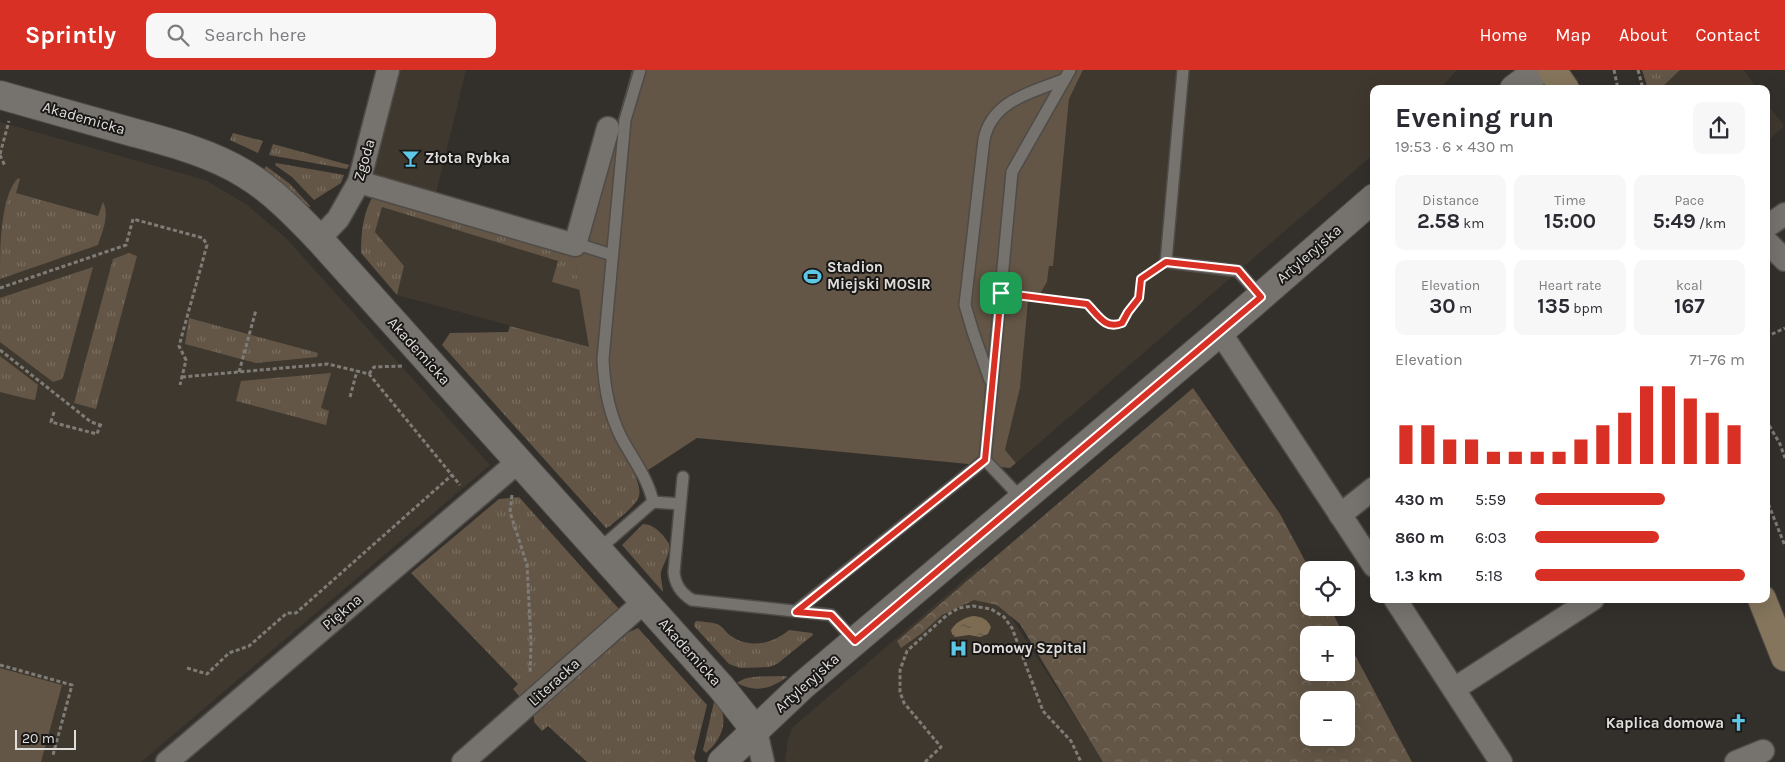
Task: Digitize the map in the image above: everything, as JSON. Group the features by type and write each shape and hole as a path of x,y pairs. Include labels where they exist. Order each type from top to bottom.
{"main road":[{"path":"1551,70 1553,85"},
{"path":"1551,70 1562,85"},
{"path":"1764,603 1785,657"}],"street":[{"name":"Zgoda","path":"319,239 338,219 359,182 388,70"},
{"path":"1519,85 1539,70"},
{"name":"Akademicka","path":"5,106 183,146 224,163 264,187 288,207 319,239 727,694 756,731"},
{"path":"359,182 575,245 608,128"},
{"name":"Artyleryjska","path":"722,762 802,686 1220,332 1370,202"},
{"path":"1770,224 1785,214"},
{"path":"1770,245 1785,260"},
{"path":"1220,332 1370,560"},
{"name":"Piękna","path":"167,762 518,462"},
{"path":"1340,514 1370,491"},
{"name":"Literacka","path":"463,762 644,602"},
{"path":"1398,603 1501,762"},
{"path":"1454,689 1586,603"},
{"path":"756,731 763,762"},
{"path":"1736,762 1763,751"}],"lane":[{"path":"640,70 625,120 603,359 606,392 620,434 650,488 653,502"},
{"path":"1183,70 1166,262 1238,270 1261,297"},
{"path":"796,612 985,460 1012,172 1068,75"},
{"path":"992,384 965,305 987,126 1003,106 1068,75"},
{"path":"575,245 612,255"},
{"path":"985,460 1022,499"},
{"path":"682,477 674,572 675,581 685,596 692,600 831,615 855,641"},
{"path":"598,550 653,502 680,504"}],"path":[{"path":"1614,70 1617,85"},
{"path":"1638,70 1643,85"},
{"path":"5,106 0,155 5,166"},
{"path":"0,288 126,245 133,219 203,238 207,245 179,346 186,360 180,385"},
{"path":"1001,293 1087,304 1107,325 1115,326 1122,323 1139,298 1141,279 1166,262"},
{"path":"239,372 256,310"},
{"path":"1770,335 1785,328"},
{"path":"0,350 91,422 102,425 97,434 51,422 54,412"},
{"path":"182,377 328,364 369,374 473,501"},
{"path":"350,398 357,371"},
{"path":"1770,427 1780,444 1785,458"},
{"path":"187,668 207,674 229,653 249,646 287,613 296,613 452,475"},
{"path":"512,494 510,512 527,565 531,642 528,705"},
{"path":"1770,508 1785,546"},
{"path":"925,762 941,747 904,703 900,692 902,664 907,651 947,614 959,608 973,606 991,609 1004,617 1012,628 1043,711 1071,741 1081,762"},
{"path":"0,665 72,684 53,755"}],"shaded area":[{"path":"400,70 466,70 436,193 373,175"},
{"path":"1083,70 1457,70 1444,85 1370,85 1370,157 1016,463 1005,450 1020,388 1028,301 1041,292 1047,282 1049,266 1053,266 1069,99"},
{"path":"1680,70 1744,70 1754,85 1664,85"},
{"path":"1770,107 1784,126 1770,139"},
{"path":"0,122 207,181 247,205 286,238 490,465 141,762 0,762"},
{"path":"382,207 558,261 553,282 580,290 590,347 397,295 403,271 375,232"},
{"name":"Domowy Szpital","path":"979,567 1104,762 785,762 788,739 792,728"}],"green space":[{"name":"Stadion Miejski MOSIR","path":"632,70 1083,70 1069,99 1053,266 1049,266 1047,282 1041,292 1040,302 1028,301 1020,388 1005,450 1016,463 1010,468 697,438 636,478 605,419 596,388 576,271"},
{"path":"1642,70 1680,70 1664,85 1647,85"},
{"path":"233,133 263,141 258,153 230,140"},
{"path":"273,144 349,165 347,169 269,155"},
{"path":"276,163 344,175 341,183 314,200 292,177 275,165"},
{"path":"266,166 290,184 311,207 304,206 263,171"},
{"path":"18,178 20,179 16,193 98,216 103,202 106,218 98,245 0,279 4,211 12,187"},
{"path":"375,193 381,201 405,208 415,203 577,252 582,256 576,271 580,290 552,282 558,261 382,207 375,232 404,266 397,295 361,253 364,222 368,207"},
{"path":"129,253 137,256 96,409 74,403 113,259"},
{"path":"93,267 64,374 62,379 53,382 0,342 0,298"},
{"path":"189,318 318,353 317,357 256,363 185,344"},
{"path":"510,326 590,347 597,384 611,432 632,469 639,490 639,496 635,504 606,528 442,345 450,333 508,332"},
{"path":"0,356 38,385 35,400 0,392"},
{"path":"331,373 321,408 329,411 326,425 236,401 241,381"},
{"path":"1193,388 1280,514 1305,561 1300,561 1300,616 1334,616 1339,626 1300,626 1300,681 1355,681 1355,655 1412,762 1103,762 1020,624 997,605 974,600 942,615 901,648 897,641"},
{"path":"519,497 619,609 520,697 513,689 518,684 411,573 499,499"},
{"path":"643,524 647,524 658,531 669,544 668,555 661,572 663,592 622,545"},
{"path":"697,621 719,625 729,635 746,643 753,644 775,639 789,630 812,633 813,635 777,664 769,667 740,668 729,664 694,626"},
{"path":"638,628 707,705 694,758 696,762 587,762 548,726 542,731 534,722 534,714 629,632"},
{"path":"0,668 62,685 41,762 0,762"},
{"path":"753,677 787,677 769,687 757,689 737,683"},
{"path":"717,701 723,715 722,729 712,748 706,753 703,750 714,702"}],"water":[{"path":"974,616 988,622 991,627 988,634 980,637 969,635 955,637 952,634 951,630 958,622"}],"place":[{"name":"Złota Rybka","path":"411,158"},
{"name":"Stadion Miejski MOSIR","path":"813,276"},
{"name":"Domowy Szpital","path":"958,648"},
{"name":"Kaplica domowa","path":"1738,723"}],"route":[{"path":"1166,262 1238,270 1261,297 855,641 831,615 796,612 985,460 1001,293 1087,304 1107,325 1115,326 1122,323 1139,298 1141,279 1166,262"}]}
